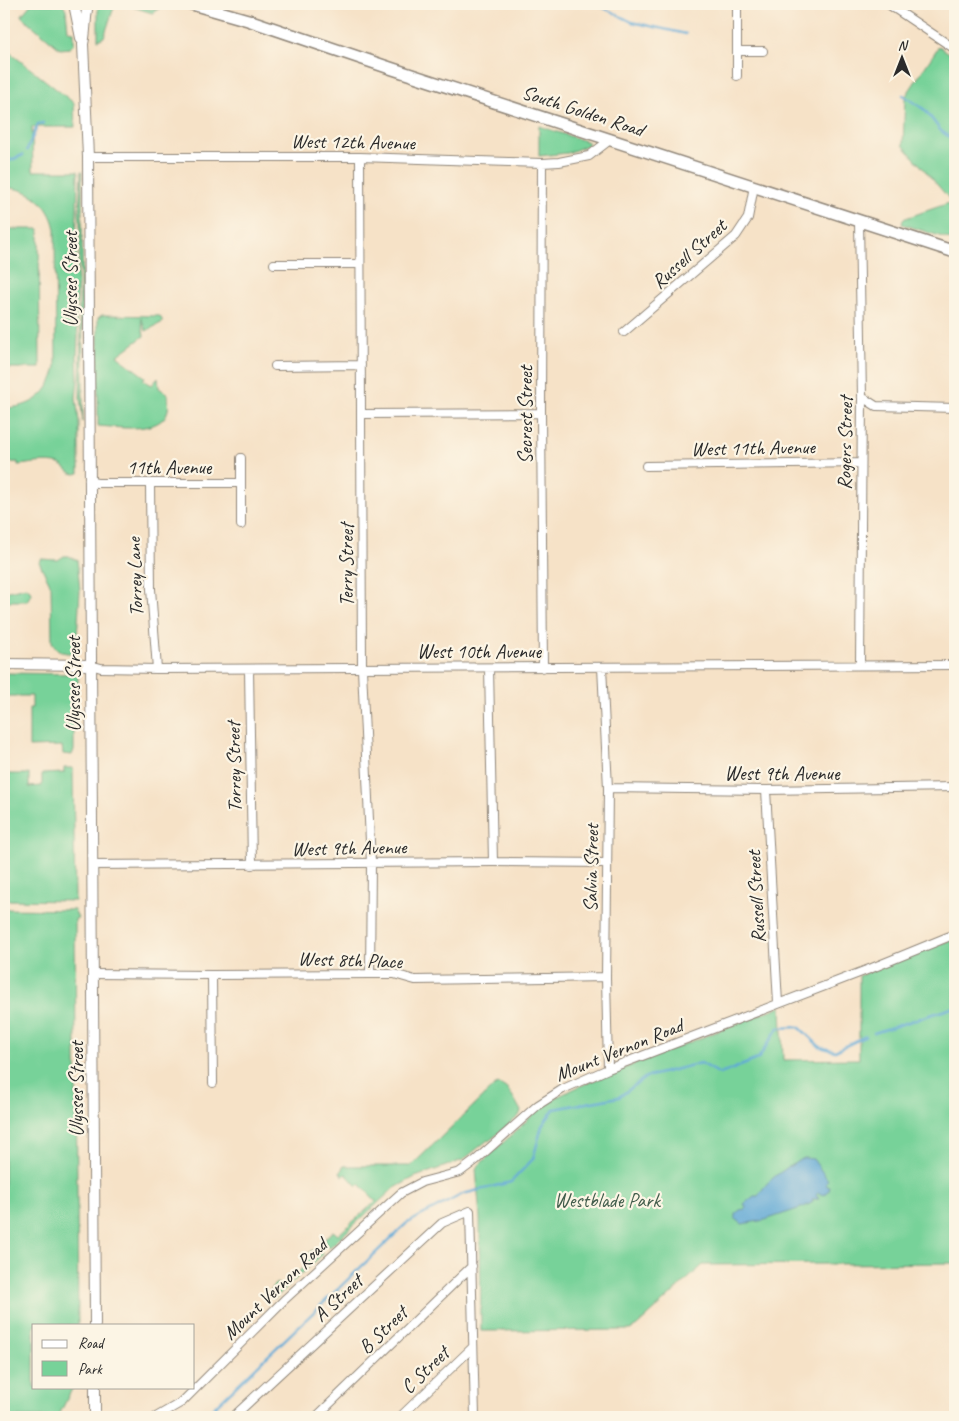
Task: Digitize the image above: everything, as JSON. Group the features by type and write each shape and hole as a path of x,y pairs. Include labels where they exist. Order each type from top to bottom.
{"main road":[{"name":"South Golden Road","path":"196,4 955,252"}],"street":[{"name":"Ulysses Street","path":"74,4 83,44 88,157 93,481 90,664 95,1324"},
{"name":"Ulysses Street","path":"83,44 88,4"},
{"path":"736,4 737,76"},
{"path":"888,4 955,49"},
{"path":"737,51 763,51"},
{"name":"West 12th Avenue","path":"88,157 360,157 542,163 559,162 589,156 611,139"},
{"name":"Terry Street","path":"360,157 362,669 371,863 370,974"},
{"name":"Secrest Street","path":"542,163 540,413 543,668"},
{"name":"Russell Street","path":"624,332 736,236 748,218 754,186"},
{"name":"Rogers Street","path":"860,221 862,397 860,463 860,665"},
{"path":"274,264 360,264"},
{"path":"275,366 361,365"},
{"path":"862,397 876,406 955,408"},
{"path":"361,414 540,413"},
{"path":"240,458 241,526"},
{"name":"West 11th Avenue","path":"646,466 860,463"},
{"name":"11th Avenue","path":"93,481 240,483"},
{"name":"Torrey Lane","path":"150,483 150,589 157,669"},
{"name":"West 10th Avenue","path":"4,664 90,664 101,668 157,669 955,665"},
{"name":"Salvia Street","path":"602,667 608,788 606,977 608,1069"},
{"path":"489,668 493,862"},
{"name":"Torrey Street","path":"249,669 252,865"},
{"name":"West 9th Avenue","path":"608,788 766,790 955,787"},
{"name":"Russell Street","path":"766,790 778,1003"},
{"name":"West 9th Avenue","path":"92,865 607,863"},
{"name":"Mount Vernon Road","path":"156,1417 182,1402 284,1300 401,1193 422,1182 460,1172 538,1105 563,1089 608,1069 872,968 955,934"},
{"name":"West 8th Place","path":"92,974 394,974 415,980 606,977"},
{"path":"212,975 212,1083"},
{"name":"A Street","path":"233,1417 442,1223 470,1211 472,1266"},
{"path":"472,1266 475,1417"},
{"name":"B Street","path":"316,1417 472,1266"},
{"name":"C Street","path":"400,1417 473,1347"},
{"path":"95,1388 95,1417"}],"green space":[{"path":"31,4 63,4 66,10 68,31 74,32 74,44 70,48 60,49 21,16"},
{"path":"98,4 124,4 118,5 113,10 104,37 98,40"},
{"path":"124,4 135,4 150,9 160,8 152,13"},
{"path":"939,46 955,57 955,241 902,224 903,219 952,202 903,145 905,97"},
{"path":"4,48 74,103 75,127 32,127 33,171 78,171 76,250 78,282 76,315 78,379 76,398 79,422 79,473 76,474 71,473 62,465 54,463 44,462 18,465 18,462 4,463 4,408 23,405 38,398 50,384 56,366 55,229 49,212 37,199 22,190 4,188"},
{"path":"539,126 588,142 588,145 568,153 539,156"},
{"path":"81,171 83,422 80,398 81,334 79,308 81,281 79,212"},
{"path":"4,229 39,229 40,368 4,368"},
{"path":"102,315 160,316 163,322 146,331 141,318 144,336 117,356 145,377 143,380 152,385 158,378 159,388 168,394 168,410 164,418 157,423 138,428 98,426 98,318"},
{"path":"64,556 77,559 80,591 76,652 69,653 62,652 52,642 51,586 39,562 41,559 58,560"},
{"path":"26,587 30,590 31,594 27,601 4,601 4,592"},
{"path":"4,673 78,674 78,682 74,692 74,750 72,755 63,754 62,746 29,747 29,708 32,708 32,696 4,696"},
{"path":"64,768 73,768 75,901 4,900 4,774 29,774 29,787 42,786 42,774 64,773"},
{"path":"4,909 74,910 78,918 75,919 78,1324 32,1324 32,1388 72,1388 58,1417 4,1417"},
{"name":"Westblade Park","path":"955,938 955,1263 703,1265 637,1326 630,1330 481,1331 480,1219 476,1168 538,1110 557,1097 580,1086 781,1006 783,1060 859,1059 859,976"},
{"path":"498,1084 506,1088 512,1095 521,1111 519,1116 463,1160 415,1177 393,1189 329,1248 325,1241 326,1237 333,1231 338,1235 376,1201 360,1184 357,1186 346,1174 343,1176 340,1172 344,1166 411,1166"},
{"path":"316,1250 323,1254 274,1299 270,1292 272,1287 277,1283 281,1288 307,1264 303,1259 311,1251"}],"water":[{"path":"804,1158 813,1159 828,1180 826,1182 827,1186 830,1187 829,1191 824,1195 818,1193 816,1195 819,1199 812,1199 813,1202 804,1207 765,1220 742,1224 735,1218 735,1214 745,1209 744,1204 754,1196 758,1196 770,1180"}],"waterway":[{"path":"596,4 632,22 686,34"},
{"path":"903,95 925,110 941,131 955,141"},
{"path":"27,150 38,124 43,123"},
{"path":"4,163 23,155"},
{"path":"874,1033 955,1007"},
{"path":"204,1417 407,1223 463,1194 511,1182 533,1159 542,1126 554,1109 619,1097 646,1077 701,1063 720,1074 758,1059 778,1028 799,1027 820,1047 835,1051 866,1036"}]}
